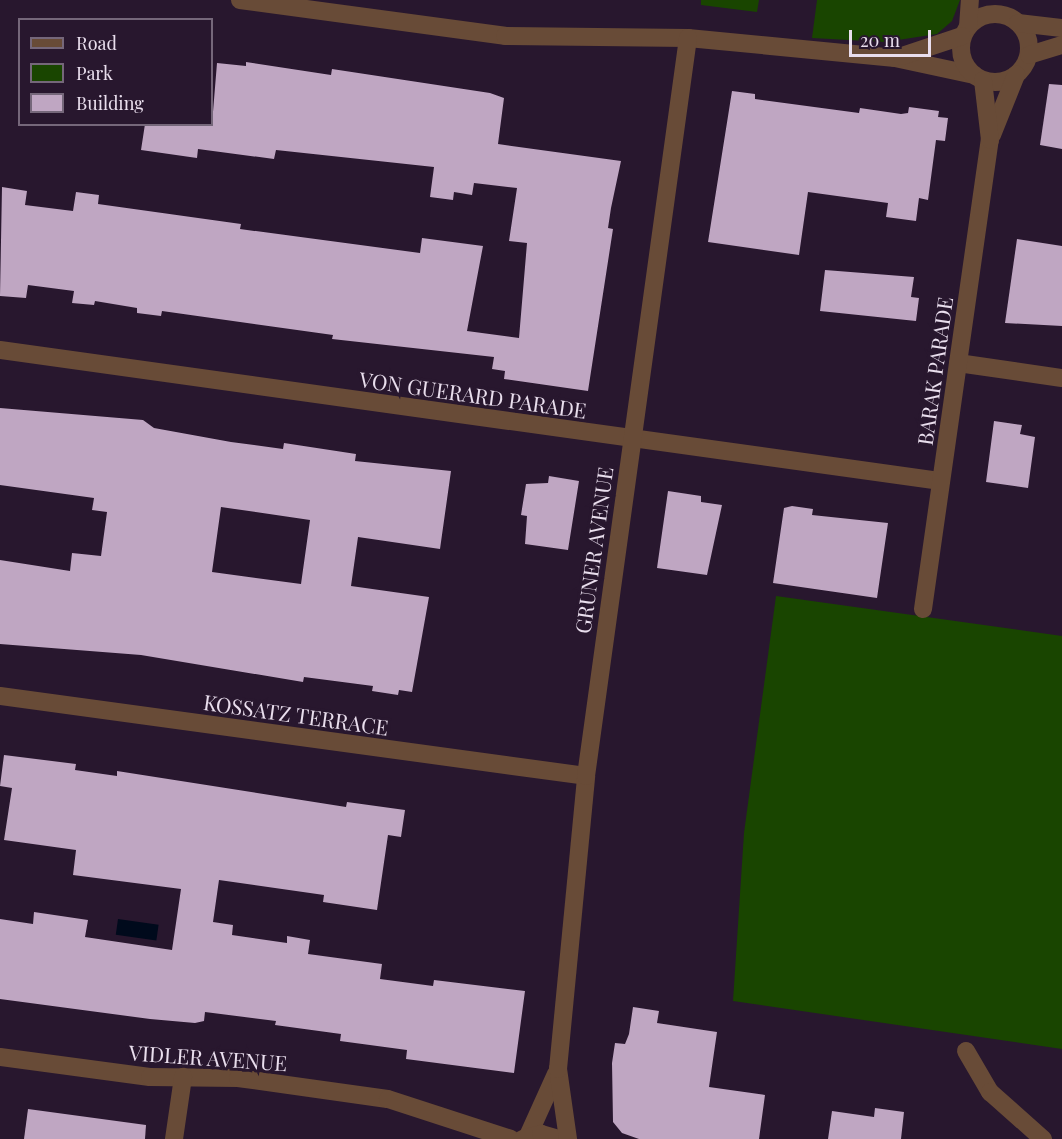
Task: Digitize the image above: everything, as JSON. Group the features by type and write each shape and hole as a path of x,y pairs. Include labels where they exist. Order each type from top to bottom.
{"street":[{"path":"240,0 505,36 688,38 895,58 979,78 1006,81 1016,75 1029,55 1029,43 999,0"},
{"path":"970,0 962,57 979,78"},
{"path":"895,58 965,31 985,15 1062,28"},
{"name":"GRUNER AVENUE","path":"568,1139 558,1069 585,776 688,38"},
{"path":"1029,55 1062,45"},
{"name":"BARAK PARADE","path":"923,609 990,140 1016,75"},
{"name":"BARAK PARADE","path":"979,78 990,140"},
{"name":"VON GUERARD PARADE","path":"0,350 941,482"},
{"path":"958,363 1062,378"},
{"name":"KOSSATZ TERRACE","path":"0,696 585,776"},
{"path":"966,1051 990,1092 1043,1139"},
{"name":"VIDLER AVENUE","path":"0,1057 118,1074 238,1078 388,1099 446,1118 521,1138 559,1139"},
{"name":"GRUNER AVENUE","path":"521,1138 558,1069"},
{"path":"174,1139 183,1077"},
{"name":"VIDLER AVENUE","path":"446,1118 468,1139"}],"green space":[{"path":"701,0 759,0 757,12 701,5"},
{"path":"817,0 960,0 952,21 937,34 885,42 812,38"},
{"path":"776,596 1062,636 1062,1049 733,1001 744,833"}],"water":[{"path":"118,919 159,925 156,941 116,935"}],"building":[{"path":"246,62 331,75 332,69 490,93 504,98 498,144 621,161 608,228 613,229 588,391 504,379 505,371 492,369 494,357 332,339 333,335 162,311 161,316 137,313 137,308 95,301 94,305 72,303 74,291 28,285 26,298 0,296 2,187 27,191 25,205 73,211 76,192 99,195 98,204 241,224 240,229 420,253 422,238 483,246 467,331 519,338 527,243 509,241 517,188 474,183 472,195 454,192 453,200 430,197 434,167 276,150 274,159 198,149 197,158 141,150 145,126 213,126 217,63 246,66"},
{"path":"1049,84 1062,85 1062,149 1040,145"},
{"path":"732,91 755,94 755,99 859,113 860,108 901,114 908,113 909,107 939,111 938,117 948,118 945,141 936,140 928,200 919,198 916,221 886,217 888,203 808,192 799,255 708,242"},
{"path":"1017,239 1062,246 1062,326 1005,323"},
{"path":"825,270 914,277 911,297 919,298 916,321 820,311"},
{"path":"0,408 143,420 154,428 231,442 283,449 284,443 356,454 355,461 451,471 440,549 358,537 351,586 429,597 412,692 399,690 398,695 372,691 373,686 304,677 303,682 141,655 0,644 0,560 70,571 72,553 101,556 107,512 92,510 94,498 0,485","holes":["221,507 310,520 301,584 212,572"]},
{"path":"994,421 1022,425 1020,434 1035,437 1028,488 986,482"},
{"path":"549,476 579,481 568,550 525,544 527,516 521,515 526,484 548,483"},
{"path":"668,491 701,496 701,502 722,505 707,575 657,568"},
{"path":"792,506 813,509 812,515 888,523 877,598 773,583 784,508"},
{"path":"4,755 76,764 75,770 117,776 117,771 346,807 347,802 405,810 401,837 388,835 377,910 323,902 324,895 219,880 213,922 233,925 232,935 287,943 287,936 310,940 308,954 382,964 380,979 433,986 434,980 525,991 514,1073 406,1059 407,1050 340,1041 341,1034 275,1025 276,1021 205,1012 204,1021 195,1023 0,999 0,919 33,924 34,912 88,920 85,937 172,950 181,889 73,875 76,850 4,840 12,788 0,786"},
{"path":"633,1007 659,1011 657,1023 717,1032 709,1087 765,1095 759,1139 639,1139 622,1133 613,1122 612,1063 615,1043 625,1044 629,1034"},
{"path":"875,1108 904,1112 901,1139 828,1139 832,1111 874,1117"},
{"path":"28,1109 146,1125 145,1139 24,1139"}]}
